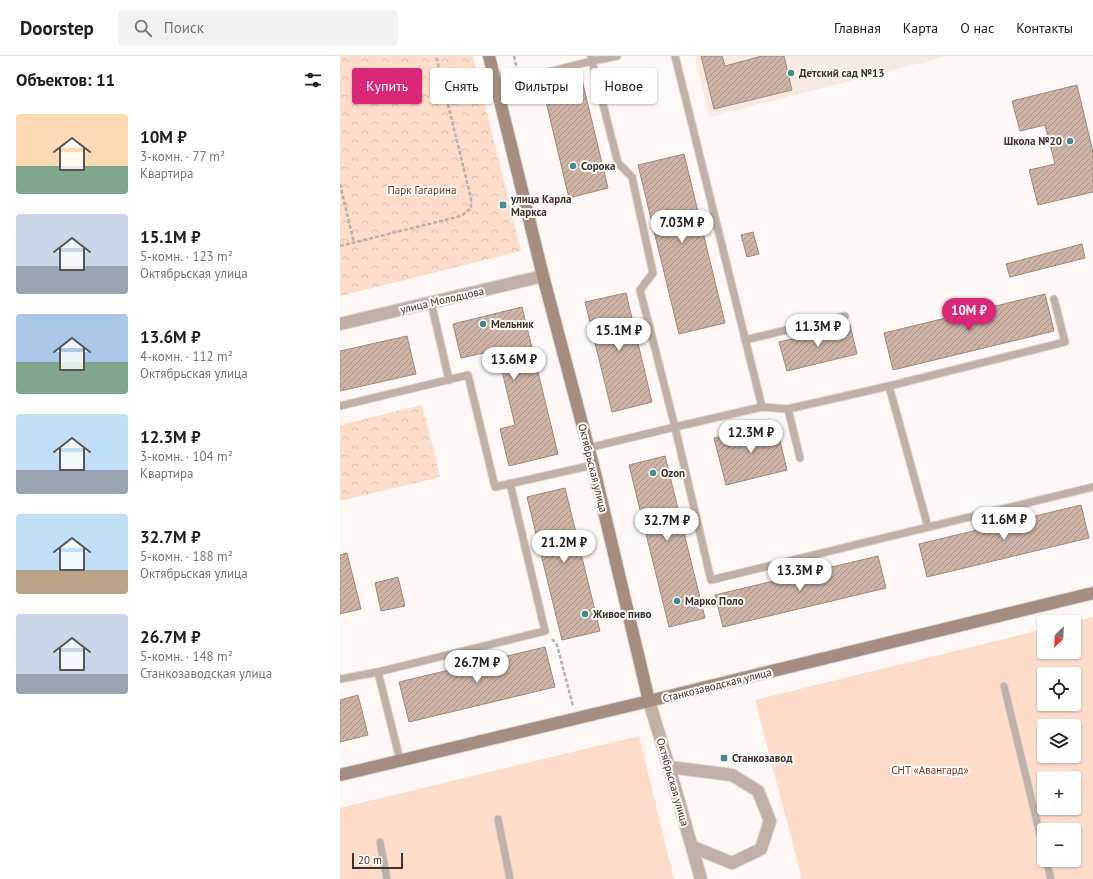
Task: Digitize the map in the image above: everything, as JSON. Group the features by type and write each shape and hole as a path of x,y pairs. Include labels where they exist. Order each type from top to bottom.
{"street":[{"name":"Октябрьская улица","path":"488,56 543,276 593,465 649,701 701,879"},
{"name":"улица Молодцова","path":"340,324 543,276"},
{"name":"Станкозаводская улица","path":"340,775 1093,593"},
{"path":"669,767 732,775 758,791 770,821 761,849 732,864 692,847"}],"lane":[{"path":"496,85 591,59 617,56"},
{"path":"675,56 762,406"},
{"path":"591,59 618,163 632,177 652,273 640,290 675,427 711,580 1093,487"},
{"path":"588,448 762,406 788,409 889,386 1065,342 1054,299"},
{"path":"431,302 449,380"},
{"path":"745,340 845,316"},
{"path":"340,406 468,375 495,487 593,465"},
{"path":"889,386 928,527"},
{"path":"788,409 800,458"},
{"path":"340,679 378,672 545,631 510,483"},
{"path":"378,672 400,760"},
{"path":"1004,686 1037,823"},
{"path":"498,819 510,879"},
{"path":"380,842 387,879"},
{"path":"1048,867 1051,879"}],"path":[{"path":"340,246 461,216 471,208 471,198 436,56"},
{"path":"340,184 354,243"},
{"path":"545,631 558,645 576,719"}],"shaded area":[{"name":"Детский сад №13","path":"695,56 948,56 709,117"}],"green space":[{"name":"Парк Гагарина","path":"340,56 473,56 476,68 430,68 430,104 485,104 521,251 340,296"},
{"path":"422,405 440,477 340,501 340,425"},
{"name":"СНТ «Авангард»","path":"1093,617 1093,879 802,879 755,700 1037,631 1037,659 1081,659 1081,620"},
{"path":"639,736 674,879 340,879 340,808"}],"building":[{"path":"701,56 722,56 725,66 762,56 784,56 792,90 714,109"},
{"path":"583,84 608,188 569,198 547,104 583,104"},
{"name":"Школа №20","path":"1077,85 1093,152 1093,192 1038,205 1029,170 1055,164 1045,125 1020,131 1012,101"},
{"path":"684,154 725,323 679,334 638,165"},
{"path":"753,232 759,254 747,257 741,235"},
{"path":"1082,244 1085,258 1010,277 1006,264"},
{"path":"626,293 652,402 612,412 585,302"},
{"path":"1045,294 1054,331 893,370 884,333"},
{"path":"522,307 558,454 509,466 500,429 515,425 497,350 461,358 453,324"},
{"path":"850,325 857,354 787,371 779,342"},
{"path":"407,336 416,374 340,391 340,351"},
{"path":"776,424 787,470 726,485 714,438"},
{"path":"665,456 705,618 669,627 629,465"},
{"path":"565,488 600,631 562,640 527,497"},
{"path":"1081,505 1089,538 927,577 919,544"},
{"path":"347,553 361,609 340,614 340,555"},
{"path":"878,556 886,588 723,627 715,595"},
{"path":"398,577 405,606 381,611 375,583"},
{"path":"545,647 555,687 409,722 399,682"},
{"path":"358,695 368,735 340,742 340,700"}],"place":[{"name":"Детский сад №13","path":"791,73"},
{"name":"Школа №20","path":"1070,141"},
{"name":"Сорока","path":"573,166"},
{"name":"улица Карла Маркса","path":"503,205"},
{"name":"Мельник","path":"483,324"},
{"name":"Ozon","path":"653,473"},
{"name":"Марко Поло","path":"677,601"},
{"name":"Живое пиво","path":"585,614"},
{"name":"Станкозавод","path":"724,758"}]}
